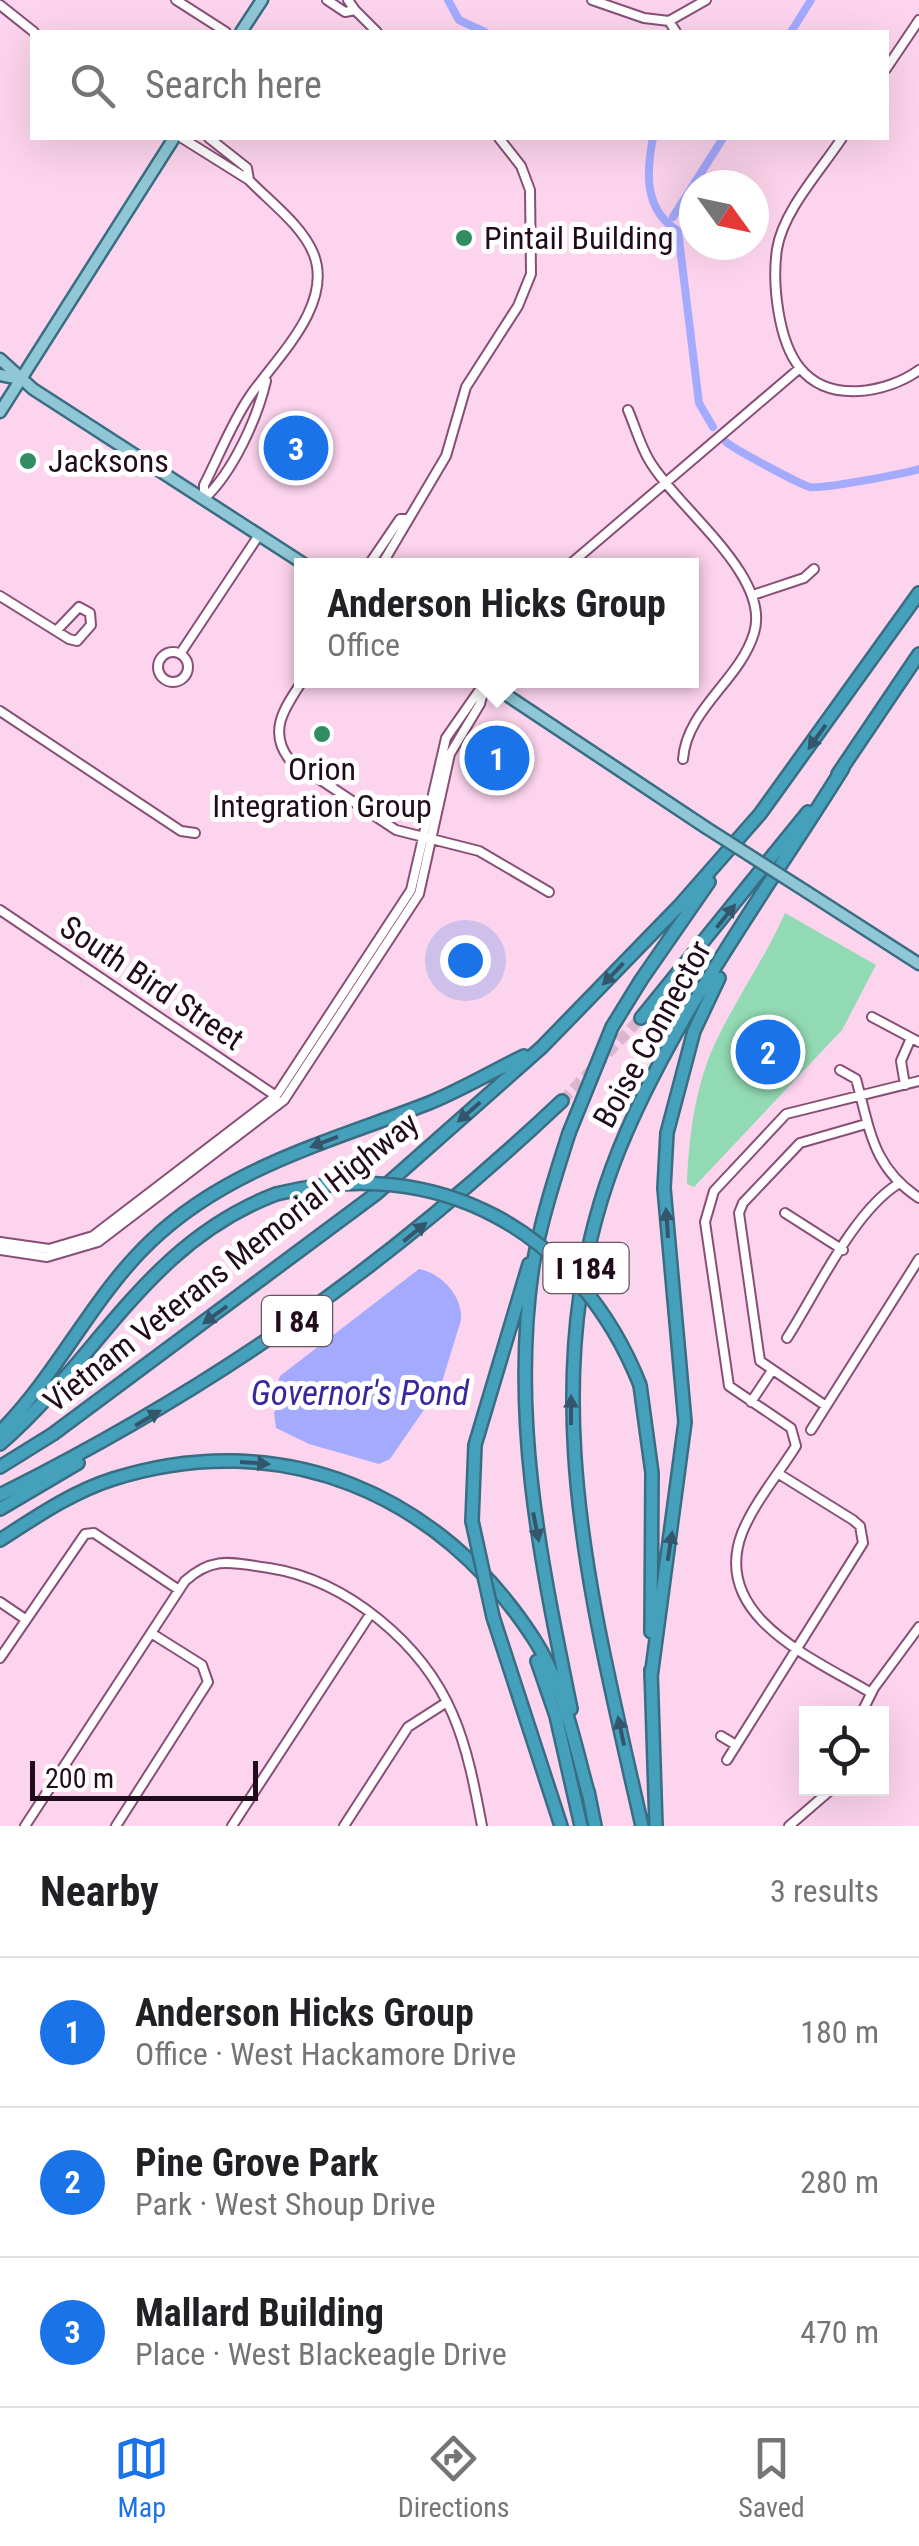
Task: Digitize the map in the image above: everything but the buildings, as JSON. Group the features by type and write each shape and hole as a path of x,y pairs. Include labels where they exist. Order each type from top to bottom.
{"highway":[{"name":"Vietnam Veterans Memorial Highway","path":"0,1466 53,1434 347,1216 542,1047 681,904 760,814 919,594"},
{"path":"641,1018 843,768 919,654"},
{"name":"Boise Connector","path":"642,1826 586,1564 573,1479 571,1398 576,1336 593,1236 625,1135 666,1053 843,768"},
{"name":"Boise Connector","path":"595,1826 528,1480 526,1350 542,1222 569,1133 604,1044 641,980 760,814"},
{"path":"651,1677 682,1472 685,1422 664,1188 668,1133 694,1032 738,938"},
{"path":"0,1432 51,1374 131,1262 194,1204 234,1179 434,1101 542,1047"},
{"name":"Vietnam Veterans Memorial Highway","path":"0,1495 121,1434 262,1345 376,1263 497,1162 562,1100"},
{"path":"0,1444 64,1382 165,1261 211,1224 276,1194 330,1182 375,1182 435,1192 501,1216 530,1236 586,1290 625,1348 640,1385 652,1473 651,1677 656,1826"},
{"path":"542,1222 486,1395 475,1445 472,1521 493,1617 561,1826"},
{"path":"0,1508 121,1434"},
{"path":"0,1540 52,1506 110,1480 184,1464 273,1464 325,1474 376,1492 450,1543 534,1639 552,1674 588,1796"},
{"path":"500,1596 543,1673 580,1826"}],"main road":[{"path":"241,30 262,0"},
{"path":"0,412 173,140"},
{"path":"0,359 20,380 295,558"},
{"path":"0,375 20,380"},
{"path":"496,688 919,964"}],"street":[{"path":"176,0 223,30"},
{"path":"327,0 345,12 354,10"},
{"path":"348,0 376,30"},
{"path":"592,0 644,18 669,21 706,0"},
{"path":"0,5 31,30"},
{"path":"889,65 919,20"},
{"path":"669,21 675,30"},
{"path":"185,140 249,180 308,243 318,280 313,302 267,378 261,402 236,451 204,499"},
{"path":"212,140 247,168 249,180"},
{"path":"387,558 407,526 406,518 446,456 466,387 527,287 533,261 533,214 526,178 499,140"},
{"path":"841,140 784,228 777,247 784,332 800,368 817,382 852,392 893,384 919,370"},
{"path":"577,558 800,368"},
{"path":"628,410 648,459 740,571 758,610 752,642 684,737 683,759"},
{"path":"373,558 400,519 406,518"},
{"path":"180,654 188,665 186,674 180,681 166,680 158,668 161,658 180,654 259,534"},
{"path":"753,596 804,578 814,569"},
{"path":"0,596 69,639 83,638 91,625 90,613 78,607 58,630"},
{"path":"298,688 280,718 280,744 296,764 386,823 479,851 548,892"},
{"path":"0,1246 36,1250 71,1245 121,1222 272,1111 293,1088 409,912 424,881 446,738 479,688"},
{"path":"0,711 181,830 196,834"},
{"path":"204,1158 276,1096 406,898 429,838"},
{"name":"South Bird Street","path":"0,910 276,1096"},
{"path":"872,1017 915,1040 901,1061 905,1085"},
{"path":"840,1070 856,1079 878,1158 898,1184 919,1198"},
{"path":"870,1693 764,1626 748,1608 739,1581 737,1557 742,1532 796,1446 797,1437 730,1386 706,1222 708,1201 786,1114 919,1081"},
{"path":"826,1406 760,1361 739,1213 743,1203 800,1144 866,1124"},
{"path":"787,1338 882,1194 898,1184"},
{"path":"785,1213 843,1250"},
{"path":"811,1430 919,1259"},
{"path":"751,1402 771,1372"},
{"path":"727,1760 860,1551 863,1534 853,1520 778,1474"},
{"path":"0,1658 85,1534 94,1533 180,1590"},
{"path":"25,1826 180,1590 203,1565 229,1562 282,1570 331,1588 371,1613 418,1658 447,1702 470,1769 482,1826"},
{"path":"0,1602 26,1619"},
{"path":"232,1826 371,1613"},
{"path":"864,1706 919,1626"},
{"path":"116,1826 208,1682 202,1665 151,1633"},
{"path":"344,1826 408,1727 447,1702"},
{"path":"722,1736 736,1745"},
{"path":"789,1826 824,1796"}],"green space":[{"path":"785,913 876,965 842,1030 694,1187 687,1184 690,1146 705,1070 719,1035"}],"water":[{"name":"Governor's Pond","path":"419,1269 435,1275 449,1287 458,1302 461,1320 441,1385 390,1459 379,1464 309,1444 276,1428 274,1412 280,1406 274,1394 280,1376"}],"waterway":[{"path":"448,0 459,20 481,30"},
{"path":"792,30 811,0"},
{"path":"653,140 650,190 659,213 678,231 699,403 713,427"},
{"path":"673,217 722,140"},
{"path":"726,442 810,487 919,469"}],"tunnel":[{"path":"562,1101 641,1018"}],"place":[{"name":"Pintail Building","path":"464,238"},
{"name":"Mallard Building","path":"296,448"},
{"name":"Jacksons","path":"28,461"},
{"name":"Orion Integration Group","path":"322,734"},
{"name":"Anderson Hicks Group","path":"497,758"},
{"name":"Pine Grove Park","path":"768,1052"}]}
